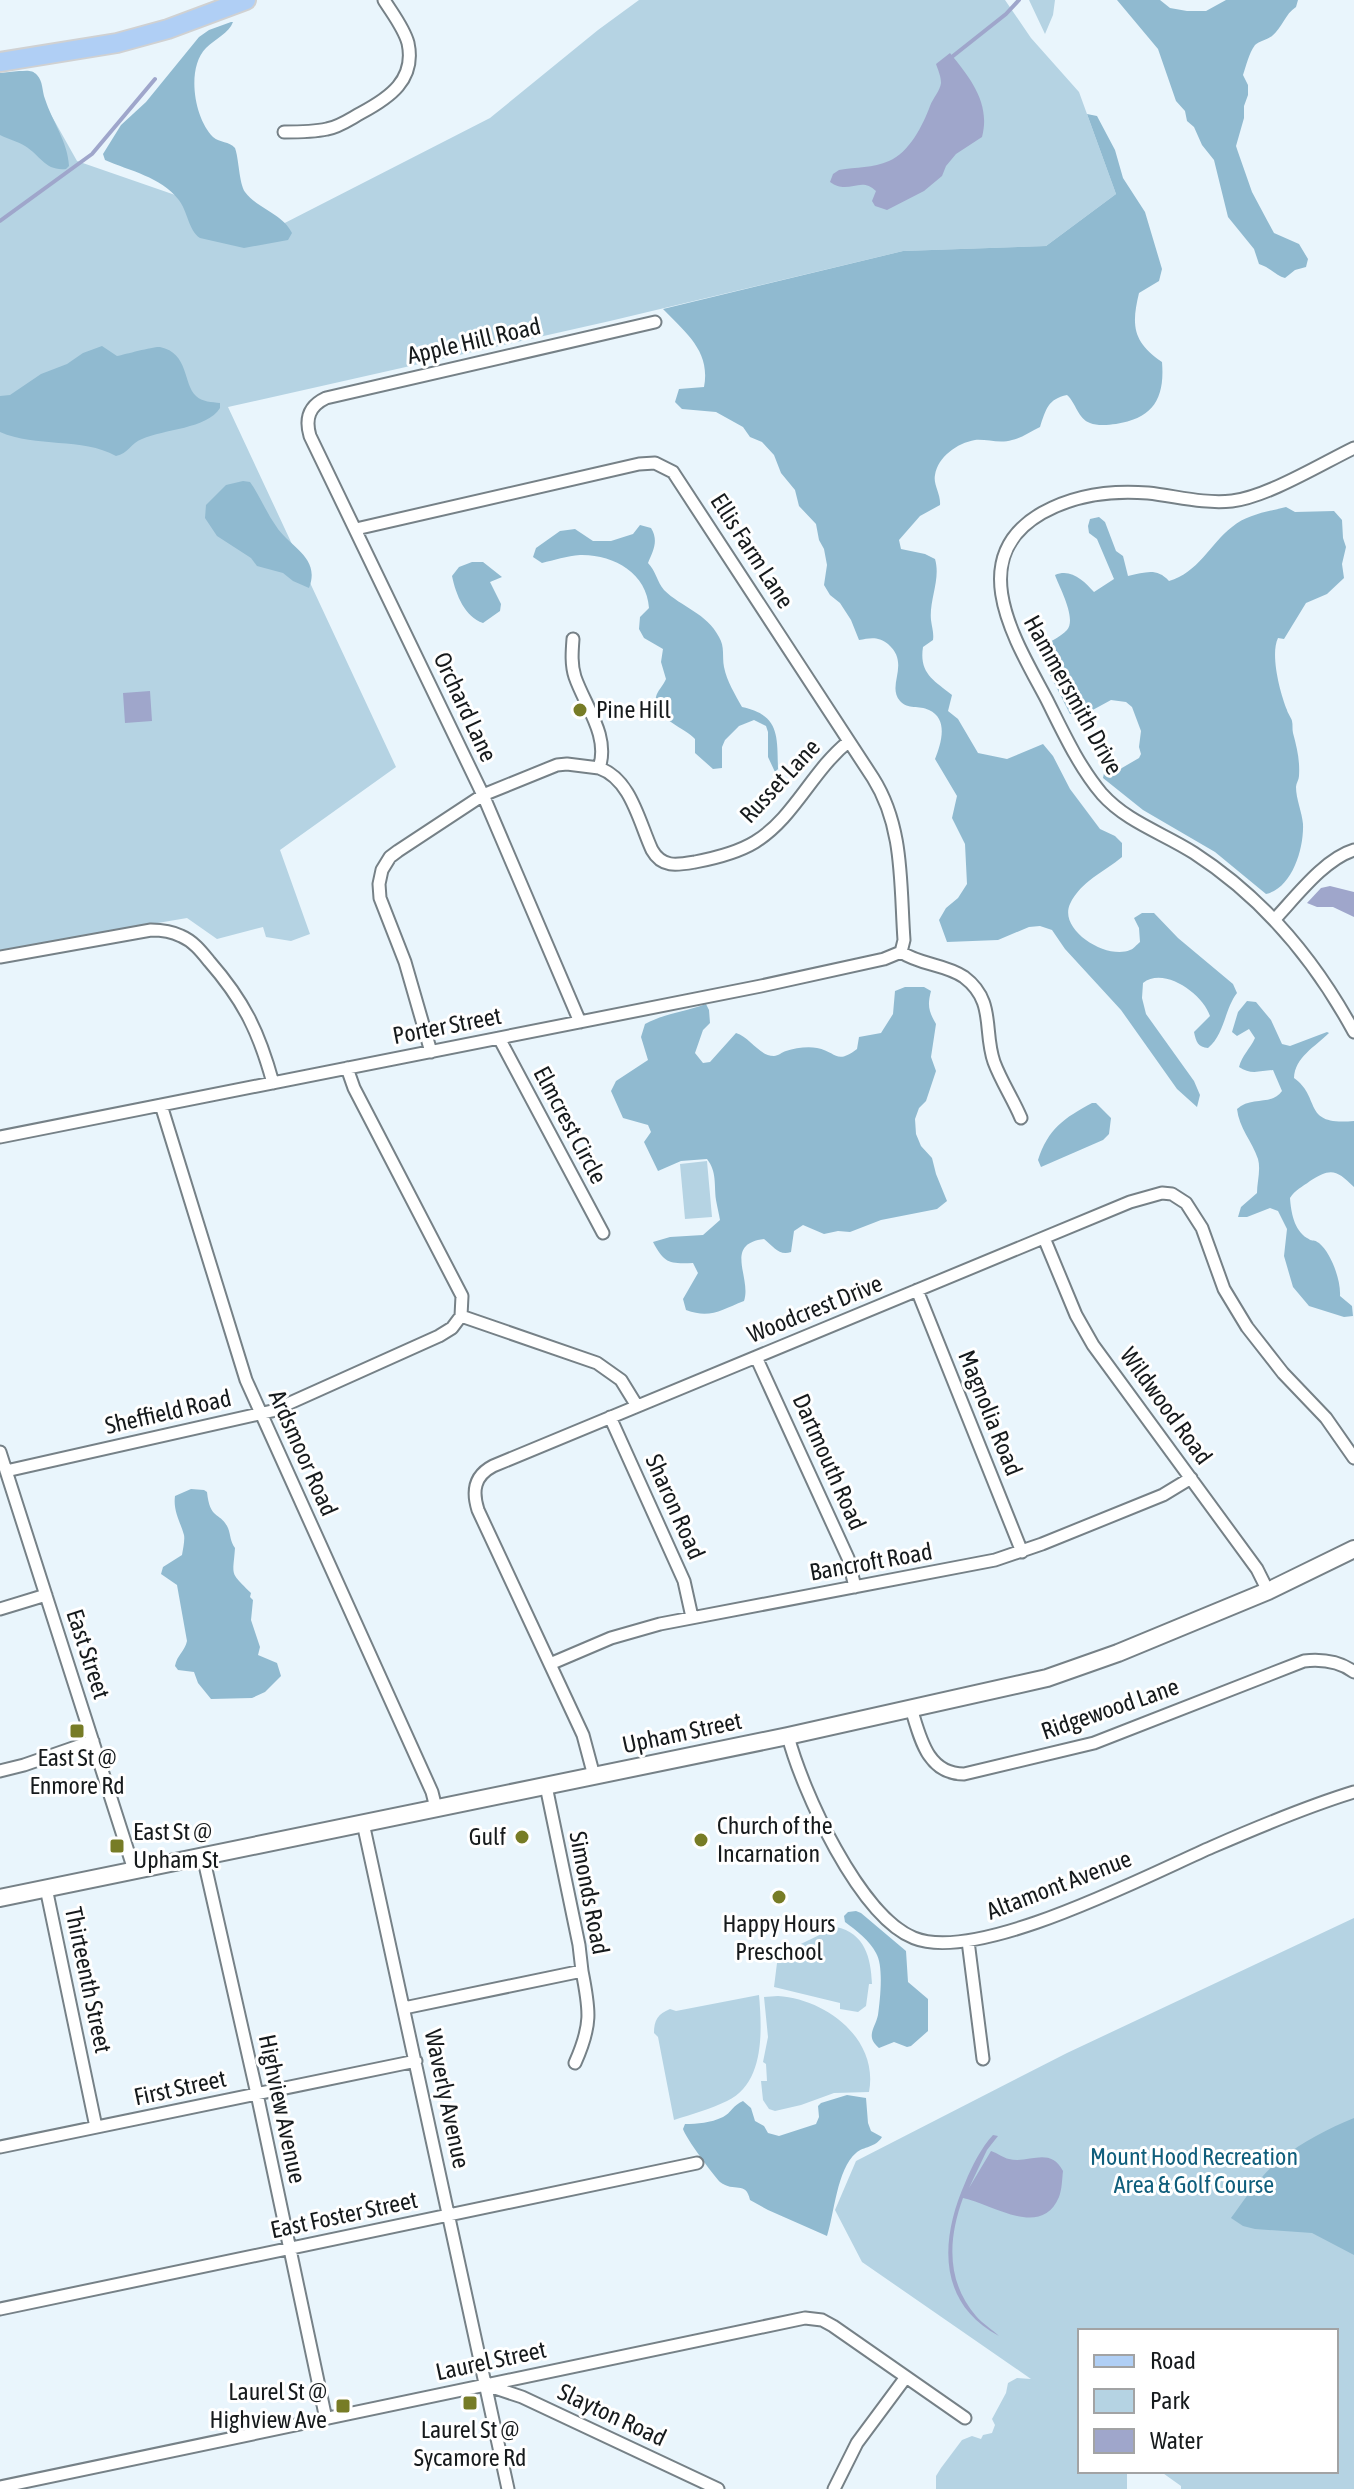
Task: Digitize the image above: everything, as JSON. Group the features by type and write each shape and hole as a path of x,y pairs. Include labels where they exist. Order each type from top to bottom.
{"main road":[{"path":"0,62 117,43 168,29 246,0"},
{"name":"Upham Street","path":"0,1898 788,1736 1062,1674 1268,1591 1354,1549"}],"street":[{"path":"284,132 336,127 381,103 398,89 407,69 409,48 405,34 384,0"},
{"name":"Apple Hill Road","path":"309,413 315,404 326,398 655,322"},
{"name":"Orchard Lane","path":"309,413 310,436 483,795 580,1022"},
{"name":"Hammersmith Drive","path":"1354,448 1243,499 1206,502 1148,493 1116,492 1065,503 1038,516 1010,547 1003,566 1001,593 1010,630 1094,784 1112,804 1134,821 1178,843 1222,872 1274,920 1318,973 1354,1032"},
{"name":"Ellis Farm Lane","path":"356,529 639,464 665,467 680,480 883,793 894,822 898,849 904,940 901,952"},
{"path":"431,1052 405,962 380,898 379,879 384,865 394,854 483,795 557,765 599,768 602,746 574,674 573,639"},
{"name":"Russet Lane","path":"599,768 614,775 624,786 658,859 680,865 732,853 762,838 783,818 829,759 848,742"},
{"path":"1274,920 1328,865 1354,850"},
{"path":"0,957 151,930 182,936 198,948 237,994 252,1022 273,1083"},
{"path":"901,952 913,959 956,972 967,979 979,995 989,1022 993,1058 1021,1118"},
{"name":"Porter Street","path":"0,1137 807,976 884,959 901,952"},
{"name":"Elmcrest Circle","path":"499,1038 603,1233"},
{"path":"347,1068 354,1088 462,1296 461,1316 597,1363 621,1380 637,1406"},
{"name":"Ardsmoor Road","path":"161,1105 246,1380 432,1792 436,1808"},
{"name":"Woodcrest Drive","path":"594,1776 583,1735 481,1519 476,1503 476,1482 482,1472 493,1466 610,1417 1146,1196 1167,1193 1186,1203 1198,1221 1224,1289 1247,1327 1283,1373 1326,1418 1354,1458"},
{"name":"Wildwood Road","path":"1044,1238 1076,1315 1093,1345 1257,1569 1268,1591"},
{"name":"Magnolia Road","path":"917,1290 1022,1552"},
{"name":"Sheffield Road","path":"6,1471 286,1406 439,1336 452,1328 461,1316"},
{"name":"Dartmouth Road","path":"756,1357 848,1558 855,1587"},
{"name":"Sharon Road","path":"610,1417 684,1581 692,1617"},
{"name":"East Street","path":"0,1452 134,1870"},
{"name":"Bancroft Road","path":"550,1664 622,1634 692,1617 969,1566 1022,1552 1163,1495 1191,1478"},
{"path":"0,1609 46,1595"},
{"name":"Ridgewood Lane","path":"911,1708 924,1748 931,1759 948,1771 964,1774 1109,1738 1295,1664 1326,1660 1354,1672"},
{"name":"Altamont Avenue","path":"788,1736 800,1778 819,1819 849,1871 876,1908 915,1939 940,1943 968,1941 1055,1916 1270,1822 1354,1792"},
{"path":"0,1771 93,1741"},
{"name":"Simonds Road","path":"404,2008 582,1971 546,1786"},
{"name":"Waverly Avenue","path":"363,1823 508,2489"},
{"name":"Highview Avenue","path":"203,1856 326,2419"},
{"name":"Thirteenth Street","path":"46,1888 96,2127"},
{"path":"968,1941 983,2059"},
{"path":"575,2063 587,2034 589,2018 582,1971"},
{"name":"First Street","path":"0,2147 416,2061"},
{"name":"East Foster Street","path":"0,2309 697,2163"},
{"name":"Laurel Street","path":"0,2487 809,2318 833,2326 965,2418"},
{"path":"834,2489 857,2443 906,2377"},
{"name":"Slayton Road","path":"485,2385 522,2397 718,2489"}],"green space":[{"path":"639,0 1005,0 1031,38 1079,92 1116,194 1046,246 903,251 228,407 396,767 280,850 310,934 291,941 266,937 263,927 217,939 187,918 0,950 0,84 32,81 77,161 273,229 490,118"},
{"path":"1029,0 1055,0 1045,34"},
{"path":"707,1161 712,1217 685,1219 680,1164"},
{"name":"Mount Hood Recreation Area & Golf Course","path":"1354,1918 1354,2489 1181,2489 1163,2473 1338,2473 1338,2329 1078,2329 1078,2473 1127,2473 1127,2489 936,2489 936,2476 962,2440 972,2436 981,2439 983,2435 992,2433 995,2425 992,2419 1008,2383 1017,2378 1031,2379 862,2262 835,2210 856,2161 1067,2053"},
{"path":"836,1927 854,1935 868,1956 872,1984 869,1984 866,2006 858,2012 840,2009 840,2003 774,1987 778,1955"},
{"path":"759,1995 760,2039 755,2069 748,2082 727,2101 674,2120 658,2037 654,2033 658,2018 670,2009 676,2011"},
{"path":"778,1996 814,2005 845,2025 866,2055 870,2073 869,2092 834,2093 801,2105 775,2111 769,2109 763,2100 761,2081 767,2081 766,2064 763,2062 768,2037 764,1997"}],"shaded area":[{"path":"1117,0 1160,0 1170,8 1206,11 1226,0 1298,0 1275,33 1255,45 1249,56 1243,75 1248,85 1248,95 1236,146 1252,192 1274,233 1299,244 1308,259 1306,267 1295,270 1285,278 1259,264 1254,249 1228,217 1214,160 1176,101 1158,49"},
{"path":"231,22 200,57 194,80 197,106 206,129 213,137 235,148 245,192 283,221 292,233 288,240 244,248 200,238 171,191 144,175 105,160 103,154 121,125 146,102 199,37"},
{"path":"28,71 40,80 66,148 69,166 66,169 53,168 25,146 0,135 0,73"},
{"path":"1087,114 1097,116 1115,150 1123,178 1145,212 1162,269 1159,281 1139,293 1135,315 1140,340 1162,362 1159,396 1148,412 1139,417 1103,425 1086,421 1067,395 1052,402 1040,427 1023,436 1003,442 975,440 955,448 940,462 935,475 940,505 920,516 899,540 901,549 935,559 937,574 931,612 933,640 923,647 923,663 929,675 952,695 948,711 958,719 978,753 1007,759 1043,744 1053,756 1070,789 1100,829 1122,843 1122,857 1075,896 1068,914 1071,924 1098,947 1120,952 1134,948 1140,942 1139,928 1134,918 1142,913 1154,913 1178,938 1233,984 1237,993 1218,1036 1208,1048 1198,1043 1194,1032 1210,1016 1200,999 1172,980 1161,978 1143,983 1142,998 1146,1014 1194,1081 1200,1095 1197,1107 1177,1089 1121,1010 1065,949 1052,930 1040,926 1029,927 998,940 947,942 939,920 967,884 965,844 952,818 957,796 935,759 942,732 939,719 929,710 906,706 900,701 895,688 898,659 895,652 881,640 859,640 851,620 840,603 830,595 824,585 827,565 816,524 799,506 795,490 781,473 774,455 762,442 750,437 743,427 716,412 682,409 675,402 679,389 704,387 704,363 694,343 663,309 903,251 1046,246 1116,194"},
{"path":"102,346 117,356 157,347 169,350 181,362 196,396 204,401 220,403 220,408 205,420 142,439 116,456 89,446 29,440 0,432 0,396 10,395 41,374"},
{"path":"250,482 276,526 308,561 312,577 309,588 283,573 257,566 251,558 217,536 205,518 206,505 226,485"},
{"path":"1286,507 1295,512 1334,511 1342,520 1346,547 1342,564 1344,578 1327,594 1306,603 1284,639 1278,638 1276,645 1277,674 1292,720 1298,754 1296,792 1303,834 1299,856 1289,876 1283,884 1266,894 1215,852 1143,810 1103,778 1104,773 1115,772 1141,754 1141,731 1132,707 1126,702 1111,700 1089,712 1070,714 1039,649 1064,633 1070,625 1069,610 1055,575 1072,574 1094,592 1114,579 1097,539 1089,533 1090,519 1099,517 1105,522 1116,551 1123,556 1128,576 1155,572 1169,581 1188,572 1238,523"},
{"path":"640,525 651,528 655,537 648,563 662,587 714,629 722,644 727,678 742,707 764,715 770,721 778,757 775,772 768,757 766,726 754,720 739,726 722,747 722,768 713,769 695,753 695,739 658,710 656,697 666,679 661,662 663,649 644,638 639,629 640,617 649,608 647,596 642,585 626,568 592,556 542,563 533,557 536,548 560,531 575,529 593,541 611,541 633,534"},
{"path":"483,562 502,577 490,582 501,604 500,611 483,623 471,616 462,604 452,576 459,567"},
{"path":"905,987 924,987 931,991 929,1009 936,1024 931,1057 936,1071 926,1101 915,1119 916,1134 921,1146 932,1158 947,1201 937,1209 881,1220 850,1232 824,1234 803,1225 794,1231 791,1252 787,1253 777,1250 764,1239 752,1242 742,1255 744,1301 709,1313 686,1310 683,1299 698,1273 693,1263 673,1262 664,1258 653,1242 670,1237 703,1235 720,1220 714,1178 707,1159 681,1161 658,1171 644,1142 651,1132 648,1125 623,1118 611,1091 616,1081 648,1060 641,1037 645,1024 706,1004 710,1023 703,1030 695,1053 703,1063 710,1062 736,1033 769,1055 810,1047 840,1057 857,1049 859,1037 881,1033 893,1014 895,991"},
{"path":"1247,1001 1256,1002 1271,1020 1282,1044 1290,1046 1329,1033 1302,1058 1294,1078 1308,1094 1319,1115 1337,1121 1354,1121 1354,1187 1338,1174 1329,1172 1310,1181 1290,1198 1296,1226 1327,1253 1337,1275 1340,1296 1352,1306 1353,1316 1344,1317 1309,1306 1293,1287 1284,1256 1287,1229 1278,1211 1270,1208 1247,1217 1238,1217 1241,1207 1257,1193 1259,1167 1237,1109 1278,1096 1282,1091 1273,1070 1251,1072 1239,1067 1255,1038 1249,1029 1237,1036 1232,1032 1238,1012"},
{"path":"1096,1103 1111,1118 1109,1134 1103,1140 1041,1167 1038,1160 1052,1132 1065,1119"},
{"path":"191,1489 207,1492 210,1507 228,1528 235,1548 234,1573 253,1600 251,1620 260,1647 258,1655 277,1663 281,1676 265,1692 252,1698 211,1699 198,1683 194,1672 178,1670 175,1666 187,1641 177,1585 161,1574 163,1567 182,1555 184,1535 175,1496"},
{"path":"856,1911 906,1951 908,1982 928,1999 928,2031 911,2046 894,2042 879,2048 873,2040 880,2001 880,1966 870,1944 845,1922 844,1916 848,1912"},
{"path":"847,2095 866,2098 871,2131 882,2137 856,2153 844,2170 827,2236 750,2200 746,2190 720,2182 683,2129 685,2124 704,2123 723,2117 743,2101 751,2108 755,2121 764,2126 768,2133 779,2136 816,2124 821,2103"},
{"path":"1354,2118 1354,2255 1312,2233 1255,2229 1231,2218 1260,2179 1281,2159 1316,2136"}],"water":[{"path":"950,53 981,102 984,113 982,137 956,154 942,176 924,191 887,210 875,206 872,201 876,191 870,187 843,187 830,182 839,170 883,163 903,152 919,130 939,89 941,80 936,64"},
{"path":"150,691 152,721 125,723 123,693"},
{"path":"1330,886 1354,892 1354,917 1333,907 1317,907 1307,903 1321,888"},
{"path":"993,2135 998,2136 987,2150 969,2188 991,2151 1009,2159 1052,2159 1063,2171 1059,2197 1051,2210 1040,2216 1015,2216 963,2198 954,2229 955,2274 966,2303 999,2336 979,2322 964,2306 954,2288 948,2248 951,2226 965,2183"}],"waterway":[{"path":"953,56 1019,0"},
{"path":"0,221 92,154 155,79"}],"place":[{"name":"Pine Hill","path":"580,710"},
{"name":"East St @ Enmore Rd","path":"77,1731"},
{"name":"Gulf","path":"522,1837"},
{"name":"Church of the Incarnation","path":"701,1840"},
{"name":"East St @ Upham St","path":"117,1846"},
{"name":"Happy Hours Preschool","path":"779,1897"},
{"name":"Laurel St @ Sycamore Rd","path":"470,2403"},
{"name":"Laurel St @ Highview Ave","path":"343,2406"}]}
